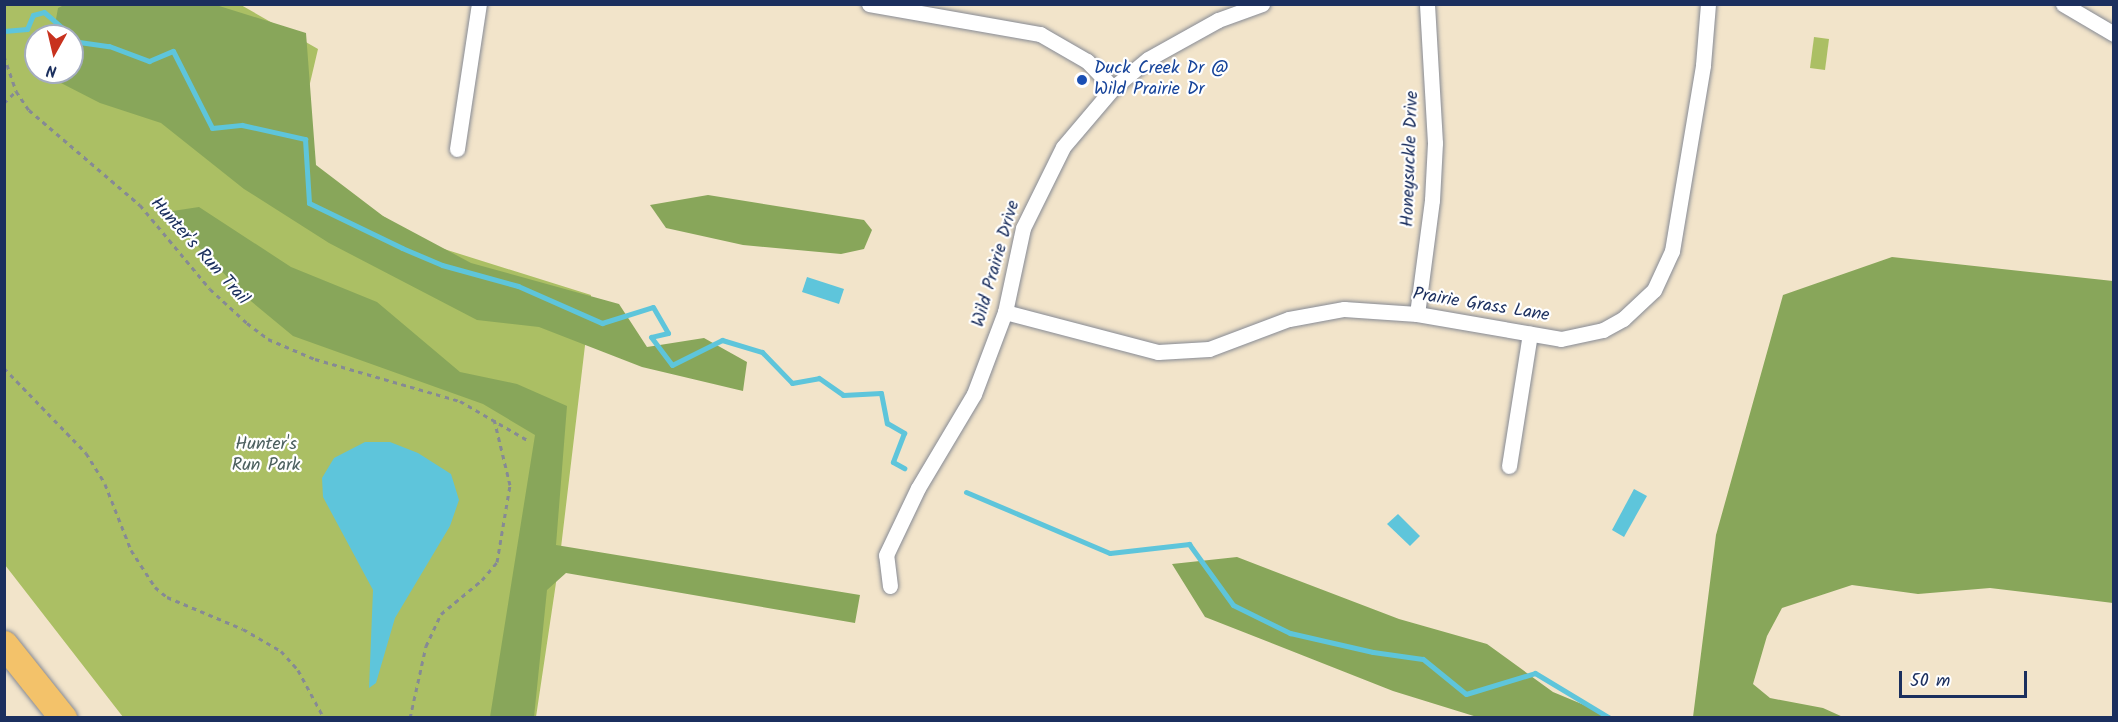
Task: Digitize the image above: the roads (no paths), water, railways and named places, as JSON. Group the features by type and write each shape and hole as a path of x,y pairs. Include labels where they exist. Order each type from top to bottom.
{"highway":[{"path":"4,644 63,717"}],"street":[{"path":"458,149 479,4"},
{"path":"869,4 951,11 1040,34 1087,61 1113,88"},
{"name":"Wild Prairie Drive","path":"890,586 886,555 918,488 974,394 1005,312 1013,266 1038,192 1064,147 1113,88 1182,37 1262,4"},
{"name":"Honeysuckle Drive","path":"1417,314 1434,153 1434,85 1427,4"},
{"name":"Prairie Grass Lane","path":"1005,312 1133,348 1184,352 1238,341 1289,319 1318,311 1353,309 1417,314 1561,339 1603,330 1639,307 1666,269 1703,65 1708,4"},
{"path":"2063,4 2114,34"},
{"path":"1509,466 1530,334"}],"water":[{"path":"807,277 844,289 839,304 802,292"},
{"path":"365,442 390,442 418,453 451,474 459,500 450,526 395,618 376,683 369,688 373,590 323,497 322,478 334,458"},
{"path":"1634,489 1647,496 1624,537 1612,530"},
{"path":"1398,514 1420,536 1410,546 1387,524"}],"waterway":[{"path":"29,24 33,15 44,12 58,24"},
{"path":"4,31 24,29"},
{"path":"84,43 109,46 149,61 173,51 212,128 242,125 305,139 309,203 402,248 442,265 518,286 602,323 653,307 668,333 651,337 672,365 722,340 762,352 792,383 819,378 843,395 881,393 887,423 904,433 893,462 904,468"},
{"path":"966,492 1110,553 1189,544 1233,605 1290,633 1373,652 1423,659 1466,694 1535,673 1610,718"}],"place":[{"name":"Duck Creek Dr @ Wild Prairie Dr","path":"1082,80"}],"park label":[{"name":"Hunter's Run Park","path":"266,456"}]}
